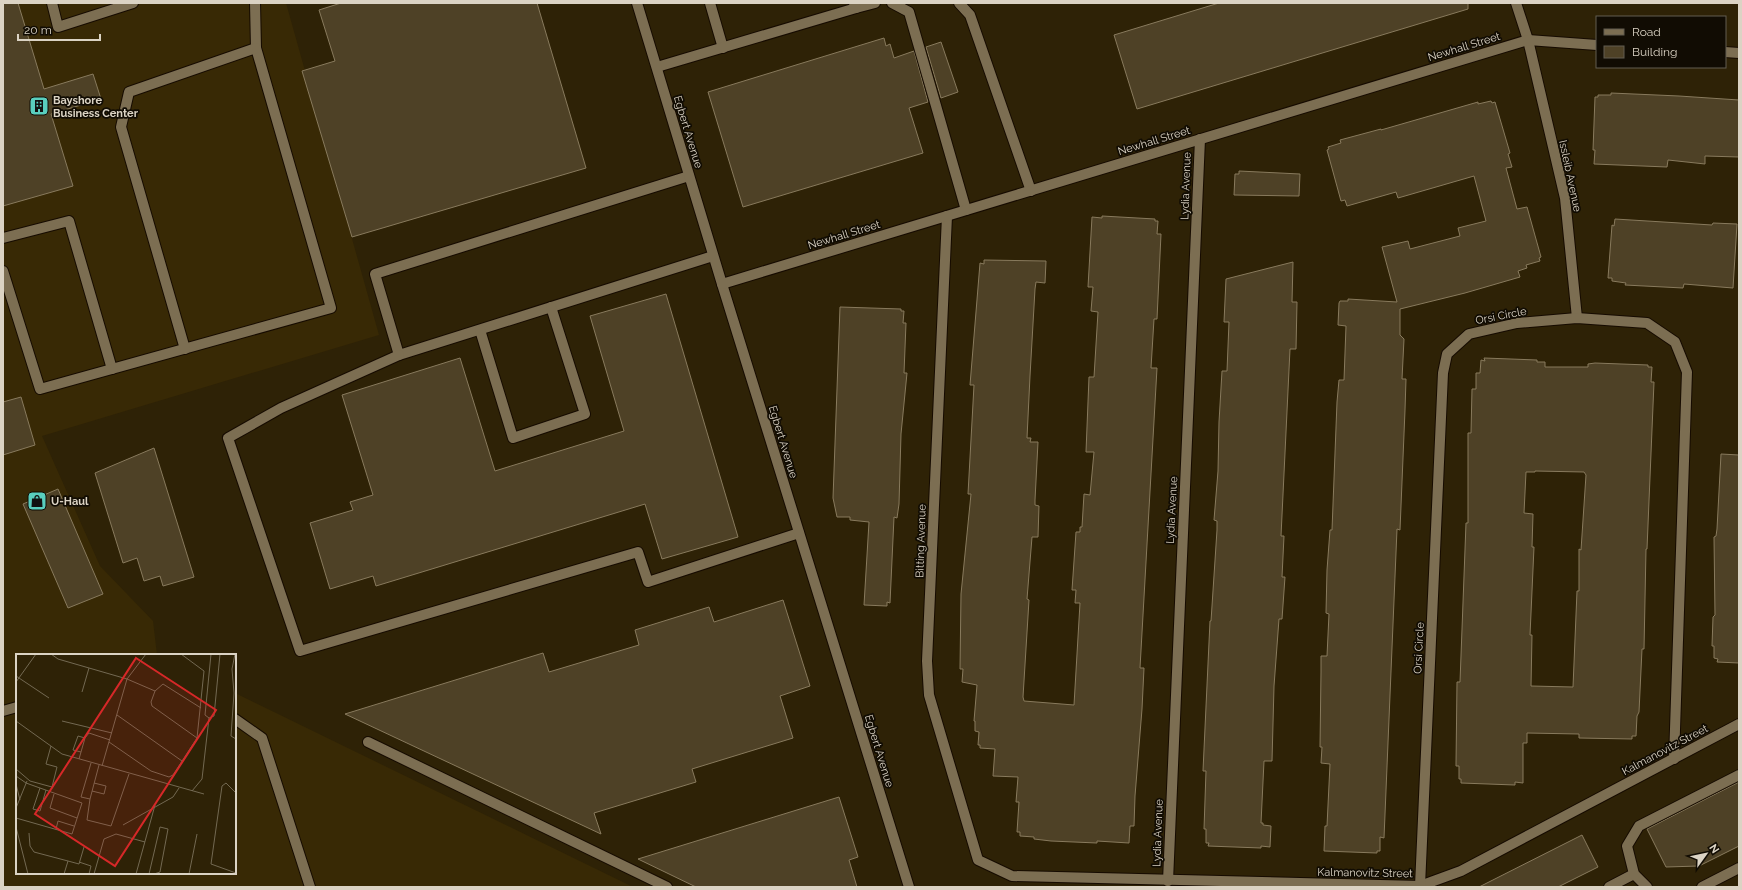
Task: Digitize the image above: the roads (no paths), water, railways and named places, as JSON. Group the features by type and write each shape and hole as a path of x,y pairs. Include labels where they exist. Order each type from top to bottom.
{"street":[{"path":"52,3 58,27 134,3"},
{"path":"3,271 40,389 331,308 256,48 255,3"},
{"name":"Egbert Avenue","path":"637,3 713,256 909,887"},
{"path":"710,3 723,48"},
{"path":"656,67 723,48 855,6 875,3"},
{"path":"892,3 908,12 966,210"},
{"path":"959,3 970,15 1031,191"},
{"name":"Issleib Avenue","path":"1516,3 1528,40 1565,198 1577,318"},
{"name":"Newhall Street","path":"722,284 1528,40 1596,45"},
{"path":"185,349 121,127 129,92 256,48"},
{"path":"1726,52 1739,53"},
{"name":"Lydia Avenue","path":"1168,881 1200,140"},
{"path":"399,355 375,274 689,176"},
{"name":"Bitting Avenue","path":"947,216 928,646 929,695 978,860"},
{"path":"3,238 69,221 112,370"},
{"path":"713,256 399,355 281,408 228,438 300,651 638,552 648,582 799,533"},
{"path":"480,330 512,438 585,414 552,307"},
{"name":"Orsi Circle","path":"1420,886 1443,381 1447,354 1469,334 1517,323 1577,318 1647,323 1675,342 1687,372 1674,759"},
{"path":"3,712 16,707"},
{"path":"236,720 262,738 310,887"},
{"name":"Kalmanovitz Street","path":"978,860 1012,876 1420,886 1461,871 1739,724"},
{"path":"368,742 667,887"},
{"path":"1647,887 1634,874 1627,846 1639,826 1739,775"},
{"path":"1702,887 1739,868"},
{"path":"1608,887 1634,874"}],"place":[{"name":"Bayshore Business Center","path":"39,106"},
{"name":"U-Haul","path":"37,501"}]}
